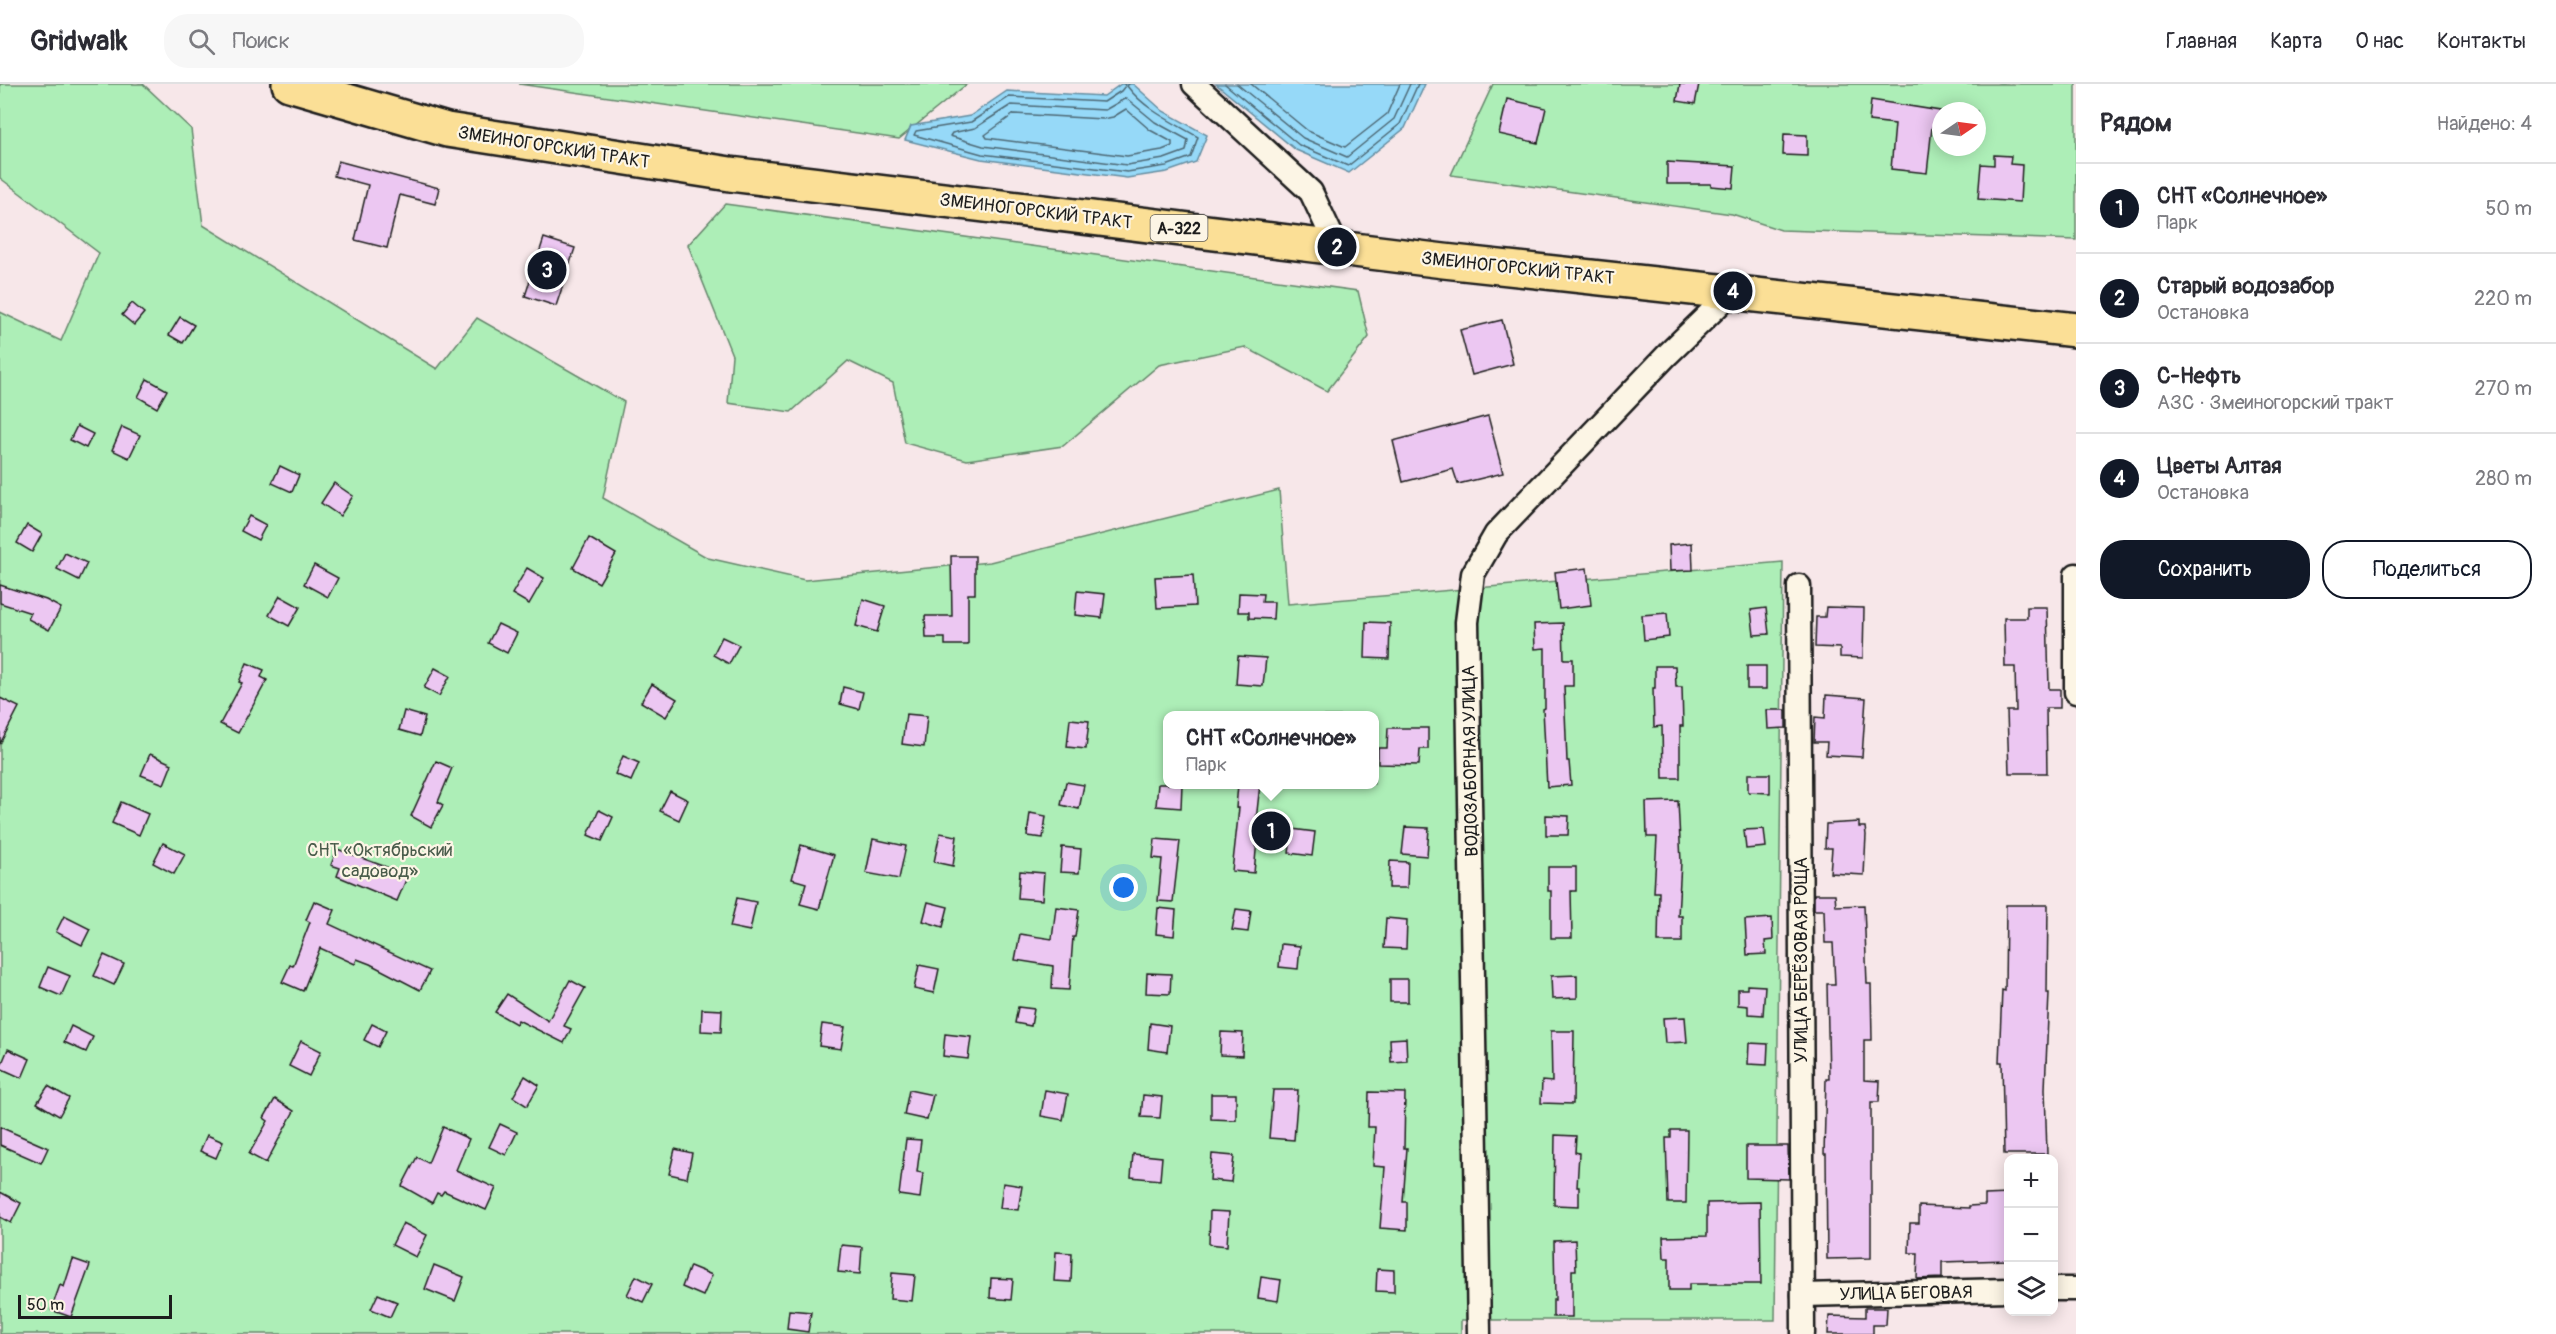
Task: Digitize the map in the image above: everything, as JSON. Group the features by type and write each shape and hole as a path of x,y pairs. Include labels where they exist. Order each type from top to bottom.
{"highway":[{"name":"ЗМЕИНОГОРСКИЙ ТРАКТ","path":"289,84 447,130 730,174 1456,262 2076,330"}],"street":[{"path":"1194,84 1311,192 1336,247"},
{"name":"ВОДОЗАБОРНАЯ УЛИЦА","path":"1479,1334 1467,621 1473,574 1496,534 1668,354 1733,291"},
{"path":"2076,575 2076,693"},
{"name":"УЛИЦА БЕРЁЗОВАЯ РОЩА","path":"1799,586 1803,1334"},
{"path":"2058,1289 2076,1289"},
{"name":"УЛИЦА БЕГОВАЯ","path":"1803,1295 2004,1290"}],"green space":[{"name":"СНТ «Октябрьский садовод»","path":"0,84 143,84 191,129 203,225 437,369 477,318 624,402 603,498 708,558 805,580 990,562 1279,490 1288,604 1783,562 1775,1320 1461,1320 1461,1334 0,1334 0,312 61,341 99,253 0,178"},
{"path":"519,84 967,84 899,139"},
{"path":"1493,84 2076,84 2076,240 1781,230 1732,214 1451,175"},
{"path":"725,204 1358,291 1369,337 1327,391 1245,347 1159,365 1063,446 967,460 905,443 893,383 848,361 791,412 728,403 732,355 688,245"}],"water":[{"path":"1121,84 1133,84 1163,111 1207,135 1196,162 1167,172 1127,178 981,159 905,140 911,126 970,116 1007,91 1104,96"},
{"path":"1216,84 1425,84 1405,128 1349,173 1296,150"}],"building":[{"path":"1680,84 1699,84 1695,104 1677,101"},
{"path":"1507,99 1546,108 1538,143 1499,134"},
{"path":"1871,100 1932,110 1927,173 1891,169 1895,124 1869,121"},
{"path":"1784,134 1807,135 1807,156 1783,155"},
{"path":"1994,155 2011,156 2010,164 2022,165 2020,202 1978,199 1981,164 1994,165"},
{"path":"338,161 439,188 435,204 400,195 387,248 355,240 368,185 334,176"},
{"path":"1667,162 1735,166 1733,188 1711,186 1711,184 1667,184"},
{"path":"544,238 575,248 556,306 525,296"},
{"path":"132,303 144,313 134,325 122,315"},
{"path":"180,317 194,325 183,343 169,335"},
{"path":"1502,320 1513,364 1472,375 1460,330"},
{"path":"147,379 167,390 157,408 138,397"},
{"path":"1488,416 1503,473 1458,484 1453,469 1403,482 1393,441"},
{"path":"77,426 93,434 86,448 70,440"},
{"path":"122,427 140,435 129,458 112,450"},
{"path":"280,466 299,475 292,492 272,483"},
{"path":"334,483 353,496 340,516 321,503"},
{"path":"249,516 266,525 258,540 241,531"},
{"path":"27,525 42,534 32,552 17,543"},
{"path":"589,538 616,554 599,583 573,568"},
{"path":"1692,543 1693,570 1670,571 1669,545"},
{"path":"65,553 87,563 79,580 57,569"},
{"path":"951,556 975,556 975,594 968,594 968,645 945,645 945,638 926,638 925,616 952,616"},
{"path":"314,565 338,578 328,597 304,584"},
{"path":"527,568 544,578 529,604 512,594"},
{"path":"1587,568 1591,605 1559,609 1555,572"},
{"path":"1193,575 1195,606 1157,608 1155,577"},
{"path":"0,585 46,600 61,608 49,630 28,619 31,613 0,603"},
{"path":"1077,591 1105,594 1102,618 1075,615"},
{"path":"1239,593 1263,594 1262,602 1274,602 1273,619 1249,618 1249,612 1238,612"},
{"path":"280,596 300,607 289,626 269,615"},
{"path":"863,599 885,606 877,632 856,626"},
{"path":"1826,607 1864,608 1863,658 1840,657 1840,648 1815,647 1816,617 1825,617"},
{"path":"2027,607 2047,607 2049,689 2060,689 2060,708 2046,708 2047,773 2009,773 2007,711 2016,711 2015,667 2005,667 2004,618 2027,618"},
{"path":"1766,608 1769,634 1754,635 1751,610"},
{"path":"1667,613 1669,637 1644,640 1642,615"},
{"path":"1366,622 1390,623 1389,659 1365,658"},
{"path":"1563,623 1564,659 1573,659 1573,686 1564,686 1567,761 1569,761 1571,785 1547,787 1543,709 1545,708 1545,648 1535,649 1534,624"},
{"path":"498,624 517,633 507,653 488,643"},
{"path":"722,637 739,645 729,664 713,655"},
{"path":"1238,656 1266,658 1263,686 1236,684"},
{"path":"247,663 264,670 261,677 267,680 238,733 220,724 242,683 239,682"},
{"path":"1655,666 1675,666 1676,687 1682,687 1683,726 1680,726 1680,778 1663,778 1662,726 1654,727"},
{"path":"1747,666 1766,666 1766,689 1747,689"},
{"path":"435,668 450,676 439,696 424,688"},
{"path":"652,684 677,699 666,717 641,702"},
{"path":"843,687 863,692 859,709 840,704"},
{"path":"1826,695 1866,698 1862,757 1826,755 1827,742 1814,742 1815,717 1825,718"},
{"path":"0,698 19,707 0,744"},
{"path":"1767,710 1786,710 1786,728 1768,729"},
{"path":"404,711 425,717 420,736 399,730"},
{"path":"906,714 927,716 924,747 902,744"},
{"path":"1070,719 1089,721 1086,749 1067,747"},
{"path":"1388,728 1428,728 1428,749 1420,749 1419,765 1379,764 1379,748 1387,748"},
{"path":"150,754 172,764 164,784 141,775"},
{"path":"623,756 639,763 631,781 615,774"},
{"path":"436,761 452,768 438,802 443,805 431,827 411,816"},
{"path":"1748,774 1770,774 1770,793 1748,792"},
{"path":"1066,782 1084,785 1079,809 1061,805"},
{"path":"1158,784 1163,784 1163,789 1182,789 1181,808 1156,806"},
{"path":"1238,789 1259,789 1254,839 1257,840 1254,873 1232,871 1239,808 1236,808"},
{"path":"670,791 688,800 679,820 660,811"},
{"path":"1678,801 1681,862 1678,916 1682,916 1682,942 1658,942 1659,892 1654,892 1657,837 1647,837 1646,802"},
{"path":"121,802 148,814 139,835 112,823"},
{"path":"599,810 613,817 602,841 588,835"},
{"path":"1030,813 1046,816 1043,838 1027,836"},
{"path":"1546,815 1569,816 1568,835 1546,835"},
{"path":"1859,822 1859,827 1865,827 1866,835 1864,875 1830,873 1832,848 1825,848 1826,824"},
{"path":"1405,827 1429,828 1427,856 1402,854"},
{"path":"1292,829 1315,832 1312,856 1289,853"},
{"path":"1764,829 1766,847 1746,849 1744,830"},
{"path":"940,833 957,836 953,866 934,862"},
{"path":"873,839 906,846 899,879 866,873"},
{"path":"1155,839 1180,841 1173,902 1158,901 1162,859 1153,858"},
{"path":"163,843 185,854 174,874 153,863"},
{"path":"801,845 834,855 819,909 800,904 806,883 792,879"},
{"path":"1062,847 1081,849 1079,873 1060,872"},
{"path":"337,849 408,875 397,901 337,876 340,868 331,865"},
{"path":"1390,861 1408,862 1407,888 1389,888"},
{"path":"1548,867 1576,867 1576,891 1571,891 1572,938 1551,938 1551,891 1548,891"},
{"path":"1020,871 1044,873 1042,900 1018,898"},
{"path":"1814,894 1835,894 1836,906 1864,905 1867,984 1871,984 1872,1040 1864,1040 1864,1080 1880,1081 1879,1102 1871,1102 1871,1258 1827,1259 1826,1154 1824,1154 1826,1079 1829,1079 1827,984 1835,984 1833,943 1825,943 1824,910 1814,910"},
{"path":"737,898 756,902 750,931 730,927"},
{"path":"314,901 335,910 329,924 430,971 420,990 370,964 357,959 355,964 320,948 303,991 282,982 290,965 293,966 310,922 306,920"},
{"path":"928,902 948,907 943,927 923,921"},
{"path":"2006,905 2048,905 2047,993 2049,993 2045,1089 2047,1154 2004,1154 2002,1062 1999,1062 2002,990 2005,991"},
{"path":"1056,907 1079,910 1075,937 1073,937 1069,990 1052,989 1053,966 1015,960 1020,934 1052,939"},
{"path":"1158,908 1176,910 1174,936 1156,934"},
{"path":"1236,909 1251,911 1248,932 1232,930"},
{"path":"64,916 90,929 82,945 56,932"},
{"path":"1386,918 1407,920 1406,949 1384,948"},
{"path":"1772,918 1773,940 1765,941 1766,954 1747,955 1745,920"},
{"path":"1281,944 1300,946 1298,969 1279,967"},
{"path":"104,955 124,964 114,985 94,976"},
{"path":"919,965 939,969 934,993 914,989"},
{"path":"48,967 70,976 61,996 40,987"},
{"path":"1147,973 1171,974 1170,994 1146,993"},
{"path":"1577,975 1577,998 1552,999 1551,976"},
{"path":"1390,979 1408,979 1408,1002 1390,1002"},
{"path":"570,980 585,988 564,1026 571,1029 564,1043 518,1020 516,1024 495,1012 507,994 548,1021"},
{"path":"1747,985 1765,986 1763,1015 1748,1014 1748,1006 1738,1005 1738,989 1747,989"},
{"path":"1018,1007 1034,1009 1031,1026 1015,1023"},
{"path":"702,1009 722,1010 721,1032 701,1031"},
{"path":"1685,1017 1687,1042 1665,1043 1663,1018"},
{"path":"1150,1023 1170,1026 1167,1052 1148,1049"},
{"path":"372,1024 386,1031 378,1047 364,1040"},
{"path":"822,1024 845,1027 841,1049 819,1046"},
{"path":"71,1026 93,1037 86,1052 64,1042"},
{"path":"1551,1031 1574,1031 1573,1104 1541,1103 1542,1081 1552,1082"},
{"path":"1221,1032 1243,1033 1242,1056 1220,1055"},
{"path":"945,1034 971,1037 968,1059 943,1056"},
{"path":"1406,1038 1407,1061 1391,1062 1390,1039"},
{"path":"301,1041 321,1051 309,1076 289,1066"},
{"path":"1749,1043 1768,1044 1767,1065 1748,1064"},
{"path":"8,1049 30,1059 22,1078 0,1068"},
{"path":"525,1076 539,1085 527,1106 513,1097"},
{"path":"48,1086 69,1098 59,1116 37,1103"},
{"path":"909,1090 933,1095 927,1120 904,1115"},
{"path":"1045,1090 1068,1094 1063,1120 1041,1116"},
{"path":"1273,1090 1298,1090 1294,1140 1269,1138"},
{"path":"1369,1092 1405,1093 1404,1148 1407,1148 1403,1202 1407,1202 1407,1230 1380,1228 1385,1167 1373,1166 1375,1127 1368,1127"},
{"path":"1211,1094 1236,1094 1236,1120 1211,1119"},
{"path":"1143,1095 1162,1097 1160,1118 1141,1117"},
{"path":"275,1099 294,1111 266,1163 249,1154 268,1121 264,1118"},
{"path":"500,1124 517,1132 506,1155 489,1147"},
{"path":"0,1127 48,1148 41,1163 0,1145"},
{"path":"443,1127 469,1139 456,1170 496,1188 486,1210 444,1191 441,1195 437,1193 432,1203 402,1186 417,1157 428,1163"},
{"path":"1671,1130 1687,1130 1686,1203 1668,1203 1666,1138 1671,1138"},
{"path":"207,1135 223,1142 216,1158 200,1151"},
{"path":"1555,1135 1576,1136 1575,1152 1579,1153 1577,1187 1579,1187 1579,1206 1554,1205"},
{"path":"906,1139 921,1140 917,1172 923,1173 920,1198 899,1195"},
{"path":"1746,1146 1788,1146 1789,1179 1746,1178"},
{"path":"675,1149 692,1153 687,1178 669,1174"},
{"path":"1133,1154 1162,1157 1160,1180 1131,1177"},
{"path":"1212,1154 1234,1156 1231,1182 1210,1180"},
{"path":"1003,1183 1022,1186 1018,1210 1000,1208"},
{"path":"0,1192 21,1203 11,1223 0,1217"},
{"path":"2004,1194 2004,1260 1942,1262 1942,1278 1917,1279 1918,1253 1909,1253 1910,1223 1919,1223 1919,1206 1969,1208 1969,1206 1985,1205 1985,1195"},
{"path":"1760,1202 1761,1284 1689,1284 1689,1290 1669,1290 1669,1258 1664,1258 1663,1237 1707,1236 1707,1203"},
{"path":"1210,1211 1229,1212 1227,1246 1209,1244"},
{"path":"403,1223 427,1235 416,1257 392,1245"},
{"path":"1575,1240 1576,1270 1572,1270 1572,1317 1553,1317 1554,1241"},
{"path":"841,1245 862,1247 860,1274 838,1272"},
{"path":"1056,1252 1072,1253 1071,1282 1054,1281"},
{"path":"73,1259 90,1265 71,1317 51,1310 60,1285 64,1287"},
{"path":"434,1265 464,1277 455,1301 425,1289"},
{"path":"690,1266 712,1275 703,1296 682,1287"},
{"path":"1377,1269 1394,1270 1394,1292 1376,1291"},
{"path":"892,1273 915,1275 912,1301 890,1299"},
{"path":"636,1276 652,1284 643,1302 627,1295"},
{"path":"1261,1277 1281,1280 1278,1301 1258,1298"},
{"path":"991,1278 1013,1279 1011,1300 990,1298"},
{"path":"378,1294 397,1302 390,1317 371,1309"},
{"path":"1865,1308 1887,1308 1886,1325 1873,1325 1873,1334 1828,1334 1829,1316 1865,1317"},
{"path":"789,1310 811,1312 808,1332 787,1329"}],"place":[{"name":"Старый водозабор","path":"1337,247"},
{"name":"С-Нефть","path":"547,270"},
{"name":"Цветы Алтая","path":"1733,291"},
{"name":"СНТ «Солнечное»","path":"1271,831"}]}
